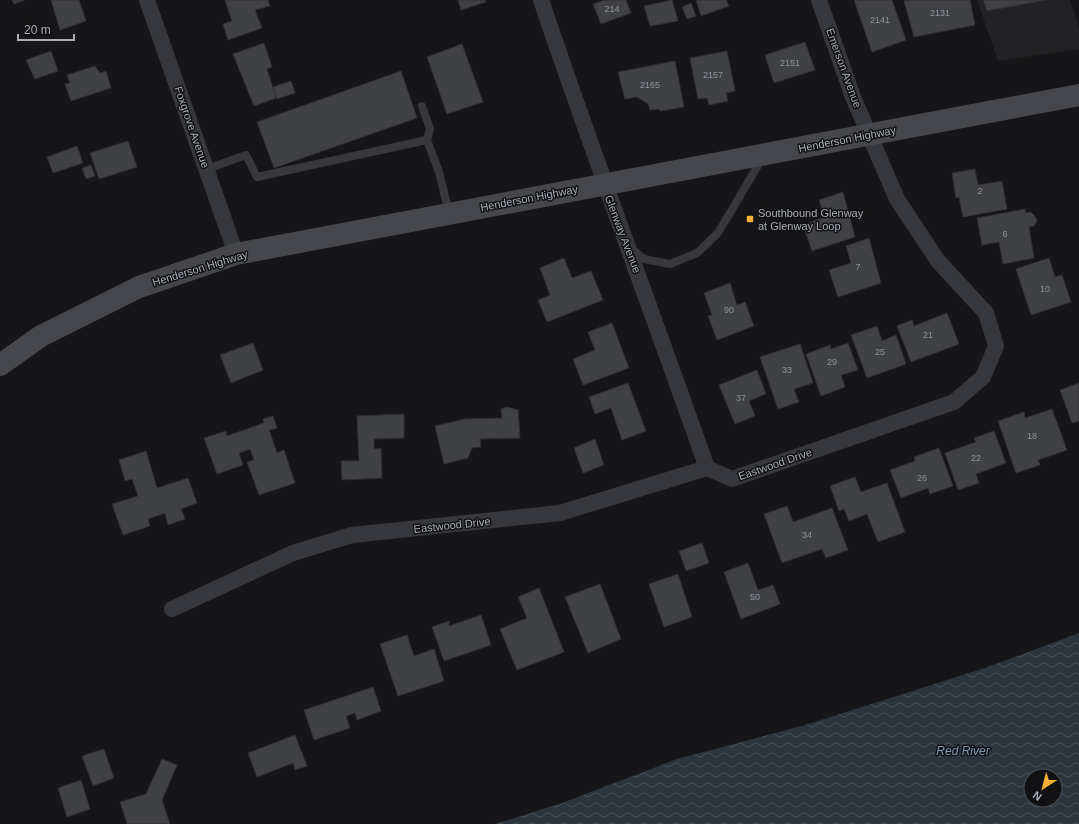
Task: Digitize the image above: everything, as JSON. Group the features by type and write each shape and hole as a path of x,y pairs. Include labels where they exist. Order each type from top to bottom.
{"main road":[{"name":"Henderson Highway","path":"0,365 40,336 139,287 236,254 1079,95"}],"street":[{"name":"Foxgrove Avenue","path":"147,0 236,254"},
{"name":"Glenway Avenue","path":"541,0 604,184 628,246 707,468"},
{"name":"Emerson Avenue","path":"819,0 853,97 870,134"},
{"name":"Eastwood Drive","path":"172,609 293,554 352,535 560,513 707,468 732,479 954,402 984,377 996,346 986,313 938,261 897,199 870,134"}],"lane":[{"path":"422,106 430,129 427,140 439,172 450,213"},
{"path":"207,169 246,155 257,176 427,140"},
{"path":"628,246 644,259 670,264 697,253 718,233 765,155"}],"shaded area":[{"path":"977,0 1070,0 1079,27 1079,49 998,61"}],"water":[{"name":"Red River","path":"1079,633 1079,824 495,824 562,803 677,759 802,726 985,668"}],"building":[{"path":"12,0 25,0 14,4"},
{"path":"51,0 79,0 86,21 60,30"},
{"path":"225,0 268,0 270,6 255,10 262,28 228,40 223,24 232,21"},
{"path":"458,0 485,0 486,2 461,10"},
{"path":"605,0 626,0 631,13 601,24 593,4"},
{"path":"672,0 678,21 650,26 644,6"},
{"path":"696,0 726,0 729,6 701,16"},
{"path":"854,0 892,0 906,40 872,52"},
{"path":"970,0 975,25 914,37 904,1"},
{"path":"983,0 1046,0 987,11"},
{"path":"691,3 696,16 687,19 682,7"},
{"path":"805,42 815,70 774,83 765,55"},
{"path":"264,43 272,67 267,69 276,98 254,106 233,54"},
{"path":"462,44 483,102 447,114 427,57"},
{"path":"51,51 58,71 35,79 26,60"},
{"path":"727,51 735,91 726,93 728,101 709,105 707,98 698,99 690,58"},
{"path":"675,61 684,107 660,111 659,109 650,110 648,104 637,97 625,99 618,72"},
{"path":"95,66 100,73 106,71 111,88 71,101 65,84 70,83 67,75"},
{"path":"401,71 417,118 274,168 257,122"},
{"path":"291,81 295,93 277,99 273,87"},
{"path":"128,141 137,167 99,179 90,153"},
{"path":"77,146 83,163 53,173 47,157"},
{"path":"91,165 95,176 86,179 82,168"},
{"path":"975,169 978,185 1002,181 1007,209 963,217 959,197 956,198 952,173"},
{"path":"843,192 855,237 812,251 803,225 825,217 819,200"},
{"path":"1025,209 1026,213 1031,212 1035,216 1037,221 1034,226 1029,227 1034,258 1003,264 999,242 982,245 977,218"},
{"path":"869,238 881,283 838,297 829,270 851,263 846,246"},
{"path":"564,258 572,278 591,271 603,300 547,322 538,300 550,295 540,268"},
{"path":"1049,258 1055,277 1062,275 1071,302 1031,315 1016,269"},
{"path":"730,283 737,305 745,302 754,326 717,340 708,316 712,315 704,293"},
{"path":"947,313 959,344 911,362 897,326 912,320 914,326"},
{"path":"612,323 629,368 583,385 573,359 595,350 588,332"},
{"path":"877,326 882,341 896,335 906,364 867,378 851,335"},
{"path":"253,343 263,370 231,383 220,355"},
{"path":"848,343 858,370 841,375 845,387 821,396 806,354 830,345 831,349"},
{"path":"800,344 813,383 794,389 799,402 778,409 760,357"},
{"path":"757,370 766,394 749,401 755,416 735,424 719,385"},
{"path":"628,383 646,431 622,440 611,408 595,414 589,397"},
{"path":"1079,383 1079,421 1072,423 1060,390"},
{"path":"507,407 518,410 520,438 480,439 481,447 472,448 468,458 444,464 435,426 465,419 502,418 501,409"},
{"path":"1052,409 1067,450 1038,460 1040,465 1016,473 998,421 1024,412 1025,418"},
{"path":"404,414 404,438 374,439 374,449 381,448 382,478 342,480 341,461 359,461 357,416"},
{"path":"273,416 277,428 269,430 277,453 284,450 295,483 259,495 247,462 254,460 250,449 239,453 243,465 217,474 204,438 226,431 227,436 264,423 263,419"},
{"path":"994,431 1006,463 976,474 979,483 958,490 945,453 976,442 974,438"},
{"path":"595,439 604,465 583,473 574,448"},
{"path":"939,448 953,486 930,494 928,488 901,498 890,470 915,461 914,457"},
{"path":"146,451 157,488 188,478 197,503 181,509 185,519 168,525 165,513 148,519 150,526 123,535 112,504 138,496 132,479 125,481 119,460"},
{"path":"855,477 861,492 887,483 905,532 878,542 867,514 849,521 844,509 839,511 830,486"},
{"path":"787,506 793,522 832,508 848,550 826,558 822,549 782,563 764,514"},
{"path":"702,543 709,563 686,571 679,551"},
{"path":"748,563 758,590 773,585 780,604 741,619 724,572"},
{"path":"678,574 692,617 664,627 649,584"},
{"path":"600,584 621,639 588,653 565,597"},
{"path":"539,588 564,652 517,670 500,629 527,618 518,597"},
{"path":"481,615 491,645 444,661 432,627 449,621 449,626"},
{"path":"407,635 414,656 434,649 444,681 398,696 380,644"},
{"path":"373,687 381,711 357,720 355,713 346,716 350,728 314,740 304,710"},
{"path":"295,735 307,766 295,770 293,763 257,777 248,753"},
{"path":"104,749 114,778 93,786 82,756"},
{"path":"162,759 177,765 162,800 170,824 127,824 120,802 146,794"},
{"path":"81,780 90,809 67,817 58,788"}],"place":[{"name":"Southbound Glenway at Glenway Loop","path":"750,219"}]}
